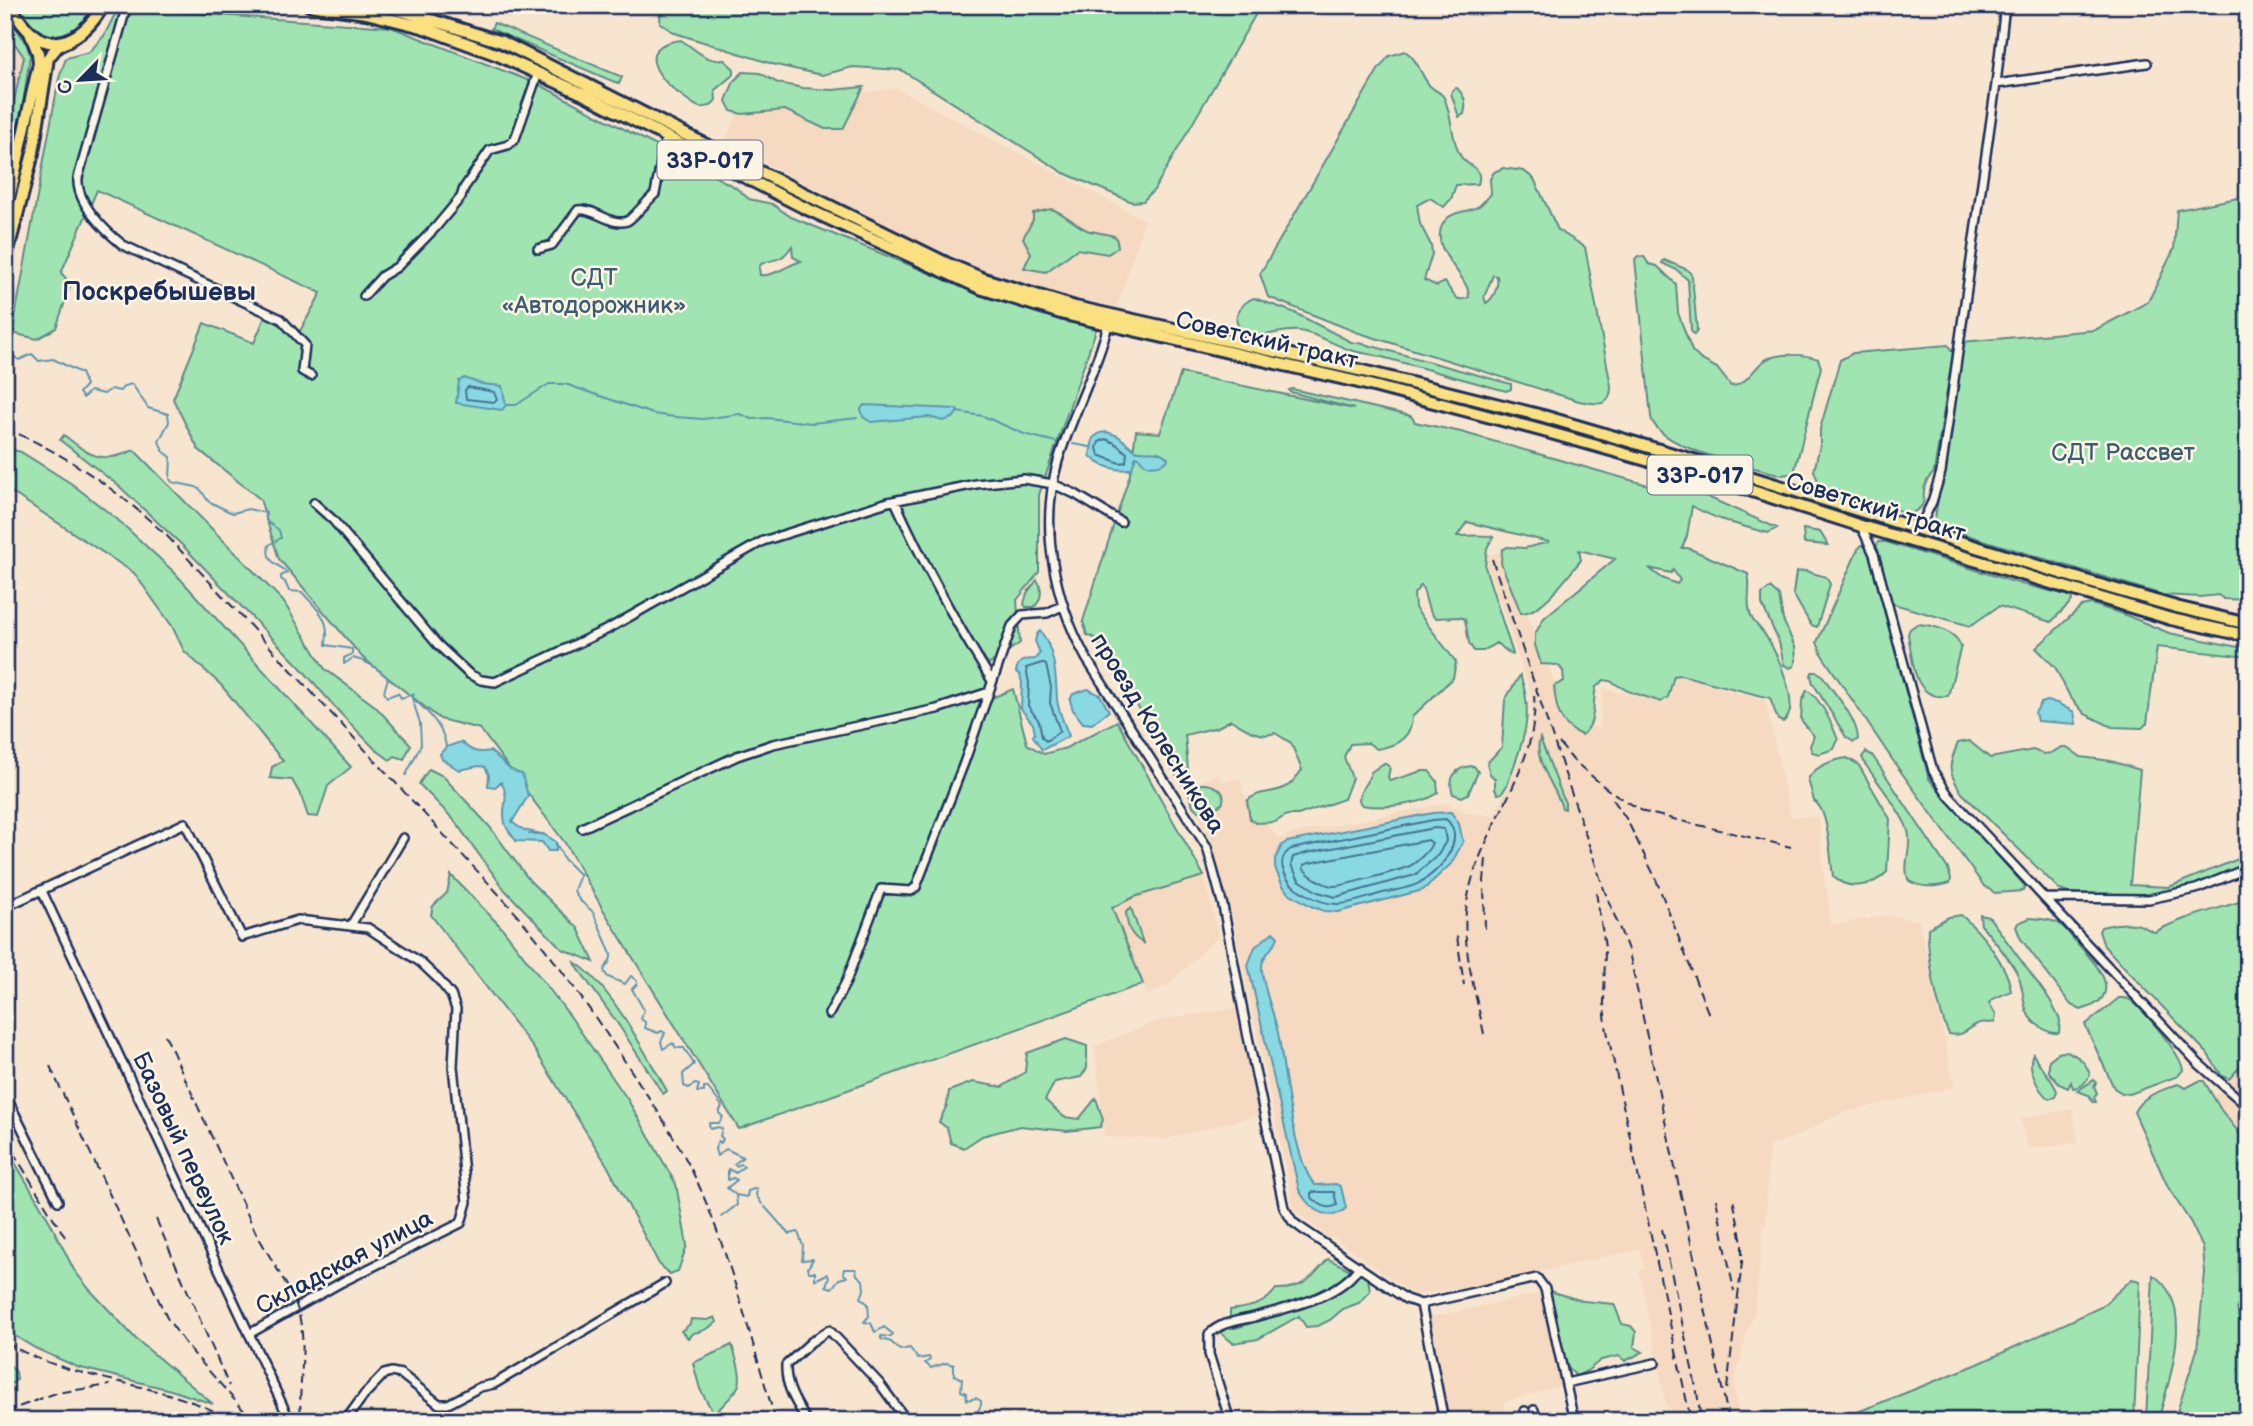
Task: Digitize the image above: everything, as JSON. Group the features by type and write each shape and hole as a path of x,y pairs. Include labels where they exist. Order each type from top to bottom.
{"highway":[{"path":"5,217 38,63 38,52 30,33 9,5"},
{"path":"5,262 33,153 46,67 52,51 88,27 101,9 109,5"},
{"name":"Советский тракт","path":"309,5 366,13 422,27 498,55 801,206 961,281 1064,314 1110,320 1359,370 1543,416 2105,587 2248,624"},
{"name":"Советский тракт","path":"383,5 502,42 764,174 967,272 1110,320 1540,430 1724,482 2171,619 2248,636"},
{"path":"30,33 53,41 69,41"}],"street":[{"path":"127,5 78,178 82,198 122,245 281,319 305,345 302,371 311,376"},
{"path":"1919,529 1932,502 1941,472 2005,5"},
{"path":"1996,84 2147,64"},
{"path":"364,296 436,227 461,197 464,188 490,150 508,145 515,139 538,73"},
{"path":"538,249 552,245 578,210 584,209 604,218 623,222 631,219 655,194 666,137"},
{"name":"проезд Колесникова","path":"1110,320 1101,355 1065,440 1053,484 1051,544 1062,606 1086,658 1207,847 1223,906 1284,1208 1288,1216 1301,1228 1406,1299 1421,1304"},
{"path":"314,503 333,520 437,644 469,674 485,681 499,681 608,629 763,541 895,501 976,484 1024,479 1053,484 1121,522"},
{"path":"895,501 909,532 992,681"},
{"path":"1861,526 1874,554 1933,771 1949,796 2198,1063 2248,1107"},
{"path":"829,1014 846,982 881,889 911,891 916,887 964,764 1012,626 1022,615 1047,613 1062,606"},
{"path":"582,828 737,756 773,744 937,709 989,692"},
{"name":"Складская улица","path":"42,891 185,823 242,937 298,920 368,928 420,962 451,995 456,1009 453,1066 467,1202 461,1223 342,1282 249,1334"},
{"path":"351,925 403,838"},
{"path":"2045,898 2149,899 2196,889 2248,868"},
{"path":"5,907 42,891"},
{"name":"Базовый переулок","path":"42,891 290,1421"},
{"path":"5,1094 58,1201"},
{"path":"1230,1421 1209,1354 1209,1334 1218,1326 1332,1292 1356,1272 1359,1266"},
{"path":"1444,1421 1421,1304 1525,1279 1537,1279 1545,1289 1574,1421"},
{"path":"345,1421 384,1374 401,1374 439,1404 448,1404 480,1387 494,1384 665,1283"},
{"path":"807,1421 786,1379 786,1365 829,1330 880,1384 907,1421"},
{"path":"1566,1383 1655,1363"},
{"path":"1534,1410 1536,1421"},
{"path":"1525,1411 1527,1421"}],"shaded area":[{"path":"5,24 27,55 5,158"},
{"path":"896,88 1145,220 1117,307 1069,297 979,268 869,218 725,141 740,109"},
{"path":"1500,551 1558,690 1584,720 1599,731 1603,688 1665,703 1677,676 1765,700 1791,816 1819,817 1831,925 1890,915 1919,921 1955,1087 1842,1113 1793,1138 1769,1145 1766,1224 1755,1313 1747,1332 1734,1383 1739,1419 1678,1421 1666,1405 1639,1271 1644,1269 1640,1249 1499,1281 1414,1295 1333,1237 1329,1238 1294,1210 1231,911 1209,836 1184,790 1218,773 1221,782 1241,778 1243,793 1279,839 1292,833 1448,803 1466,812 1494,816 1522,755 1531,725 1532,704 1530,691 1484,557"},
{"path":"1204,876 1219,936 1168,985 1147,995 1111,908 1134,897"},
{"path":"1235,1008 1258,1115 1166,1139 1104,1137 1095,1046 1159,1020"},
{"path":"2248,1058 2248,1136 2209,1102"},
{"path":"2073,1109 2078,1143 2028,1149 2020,1118"},
{"path":"1538,1294 1542,1298 1560,1386 1504,1402 1508,1421 1448,1421 1427,1318"}],"green space":[{"path":"14,5 95,5 74,31 57,37 40,31"},
{"path":"661,5 1261,5 1154,190 1143,201 1132,202 1064,173 901,70 853,67 822,75 776,65 675,33 660,23"},
{"name":"СДТ «Автодорожник»","path":"118,8 391,27 540,85 735,187 749,199 772,204 791,217 981,294 1097,327 1039,495 1039,572 1017,600 1020,643 988,665 994,697 1013,689 1027,744 1044,754 1066,748 1117,721 1204,876 1134,897 1112,908 1143,984 739,1129 565,843 480,729 440,719 362,657 279,559 260,499 198,449 173,399 204,323 254,343 265,317 300,331 321,293 97,190 61,273 71,284 56,328 37,339 12,333 59,78 66,58 89,52 104,36","holes":["792,246 793,257 801,261 775,273 760,275 761,264 781,257"]},
{"path":"5,10 27,45 30,55 17,147 5,193 5,139 24,57 5,30"},
{"path":"494,23 622,77 619,84 491,29"},
{"path":"681,40 707,57 723,59 734,69 734,74 715,90 716,100 711,106 699,107 690,102 667,83 655,65 657,49"},
{"path":"1405,51 1430,86 1443,96 1460,155 1479,174 1478,184 1456,185 1451,199 1444,207 1430,198 1417,205 1420,224 1431,245 1432,254 1424,280 1437,286 1445,282 1457,298 1469,297 1463,280 1440,242 1444,222 1451,215 1475,208 1484,202 1491,194 1490,179 1494,172 1503,168 1524,171 1534,179 1558,230 1585,247 1611,386 1605,402 1597,404 1579,401 1356,332 1268,297 1260,274 1378,70 1389,56","holes":["1493,275 1497,276 1495,291 1486,303 1484,297"]},
{"path":"743,72 760,73 778,83 803,88 832,90 864,87 843,129 825,129 785,110 742,114 731,111 726,101 734,81"},
{"path":"1457,88 1465,103 1464,114 1459,117 1451,93"},
{"name":"СДТ Рассвет","path":"2248,196 2248,600 2224,599 2218,595 2163,595 1934,525 1962,342 2095,330 2148,302 2174,249 2177,210"},
{"path":"1051,209 1087,230 1116,237 1118,247 1108,254 1077,249 1046,272 1024,268 1031,253 1023,238 1033,220 1033,213"},
{"path":"1638,256 1657,266 1676,284 1678,313 1692,351 1700,359 1717,368 1731,386 1742,383 1762,362 1772,357 1792,355 1818,359 1821,367 1794,473 1782,475 1708,455 1670,439 1657,429 1651,417 1635,259"},
{"path":"1664,260 1688,270 1692,276 1697,330 1694,335 1691,331 1688,280 1677,270 1662,263"},
{"path":"1254,298 1293,312 1351,342 1511,384 1511,389 1506,391 1350,350 1300,331 1264,335 1250,333 1239,326 1237,317 1241,307"},
{"path":"1948,345 1953,353 1934,472 1924,488 1921,507 1910,514 1820,486 1814,471 1820,445 1820,429 1840,360 1853,353"},
{"path":"1181,373 1354,409 1290,392 1292,389 1411,416 1415,422 1461,432 1676,493 1683,486 1777,528 1768,533 1720,519 1692,506 1682,548 1688,548 1748,574 1749,611 1782,668 1789,694 1788,715 1783,722 1778,720 1770,698 1681,675 1674,676 1668,697 1661,702 1604,680 1596,687 1590,726 1581,735 1574,731 1563,721 1556,702 1554,686 1564,681 1563,671 1558,665 1541,664 1535,645 1535,634 1544,618 1615,559 1579,550 1581,560 1554,593 1537,607 1521,613 1501,563 1502,550 1507,547 1525,548 1549,542 1467,522 1457,536 1493,537 1487,548 1485,567 1513,654 1496,643 1483,651 1474,651 1469,643 1465,619 1435,618 1429,610 1421,585 1414,594 1415,608 1456,662 1453,678 1412,717 1406,735 1396,743 1377,749 1368,743 1350,744 1344,757 1352,778 1344,799 1298,815 1287,815 1275,822 1256,823 1250,819 1247,801 1256,795 1286,787 1302,770 1291,743 1275,733 1258,734 1231,720 1218,727 1185,735 1189,781 1182,784 1141,711 1113,671 1099,645 1110,644 1087,635 1083,621 1130,474 1136,431 1160,433","holes":["1649,568 1671,573 1673,570 1680,580 1677,584 1662,578"]},
{"path":"64,435 97,456 113,457 134,450 283,601 325,669 375,706 411,745 404,759 395,756 390,760 375,749 183,546 120,487 60,440"},
{"path":"5,448 21,452 72,484 118,520 174,572 351,767 328,786 318,817 308,816 292,780 270,778 272,767 283,761 221,685 184,651 172,626 134,573 5,488"},
{"path":"1803,529 1820,532 1828,545 1804,543"},
{"path":"1878,542 1886,542 2021,584 2071,596 2072,601 2051,622 1999,606 1970,626 1890,603 1877,564"},
{"path":"1862,545 1869,554 1929,779 2025,886 2023,891 1995,893 1984,886 1896,765 1822,655 1817,642"},
{"path":"1806,571 1826,577 1830,584 1817,627 1811,625 1793,594 1796,572"},
{"path":"1037,580 1041,590 1039,601 1034,607 1026,607 1024,604 1027,593"},
{"path":"1770,588 1779,596 1783,620 1795,647 1796,660 1790,668 1784,665 1779,642 1762,604 1762,594"},
{"path":"2091,604 2169,633 2248,649 2248,657 2157,647 2147,723 2142,728 2112,727 2085,714 2070,697 2055,667 2036,648 2082,606"},
{"path":"1917,624 1948,632 1961,646 1948,696 1936,696 1927,692 1916,677 1908,634"},
{"path":"1812,672 1822,675 1854,722 1858,739 1854,742 1846,737 1813,683"},
{"path":"1520,675 1527,704 1525,731 1507,785 1502,793 1498,794 1495,779 1490,774 1487,763 1502,747 1505,700"},
{"path":"1807,690 1821,706 1838,740 1834,749 1819,754 1812,752 1810,746 1814,736 1801,720 1802,701"},
{"path":"1540,738 1565,809 1562,808 1539,756"},
{"path":"1969,741 1990,758 2033,750 2043,754 2051,753 2067,747 2081,757 2111,761 2140,770 2130,885 2169,887 2248,855 2248,865 2175,893 2128,897 2068,893 2060,890 1957,786 1951,769 1952,758 1958,743"},
{"path":"1866,752 1872,755 1948,869 1950,883 1929,886 1909,881 1906,869 1909,841 1907,828 1894,804 1865,764 1862,757"},
{"path":"1847,758 1858,764 1890,819 1887,872 1874,881 1860,885 1845,884 1833,876 1826,823 1814,801 1808,779 1825,764"},
{"path":"1384,763 1390,767 1390,781 1429,771 1437,781 1438,793 1401,805 1362,805 1359,797 1362,789 1371,772"},
{"path":"1474,766 1478,772 1468,794 1462,797 1453,794 1451,782 1458,770"},
{"path":"429,769 443,776 489,826 530,881 578,928 594,962 562,949 505,890 453,819 419,784"},
{"path":"1200,784 1218,788 1223,795 1222,804 1207,812 1198,811 1193,806 1189,792"},
{"path":"451,875 502,928 570,1016 628,1100 676,1184 687,1245 678,1271 670,1274 659,1264 607,1165 534,1049 431,915 433,906 447,893"},
{"path":"2248,899 2248,1058 2229,1079 2222,1076 2207,1053 2104,946 2099,931 2101,927 2129,924 2155,932 2189,917"},
{"path":"1131,908 1143,943 1132,934 1128,926 1126,912"},
{"path":"1961,915 1977,930 1999,960 2011,991 1989,1003 1996,1015 1995,1022 1979,1023 1954,1035 1949,1034 1937,997 1929,952 1928,928 1949,917"},
{"path":"1980,915 1989,917 2050,1000 2060,1020 2059,1033 2044,1029 2033,1021 2026,1009 2017,973 1981,925"},
{"path":"2030,918 2058,923 2092,960 2104,979 2105,988 2103,997 2095,1004 2081,1010 2071,1005 2021,939 2016,927 2018,923"},
{"path":"573,961 600,985 626,1020 667,1091 663,1094 620,1027"},
{"path":"2119,998 2127,998 2136,1005 2161,1033 2181,1063 2183,1070 2178,1076 2130,1094 2114,1088 2085,1025"},
{"path":"1066,1039 1087,1046 1087,1068 1081,1077 1055,1082 1045,1100 1064,1117 1079,1119 1096,1098 1103,1120 1100,1127 1067,1131 1020,1126 982,1136 964,1148 951,1143 947,1128 939,1122 947,1105 949,1091 973,1082 1002,1087 1025,1072 1027,1053"},
{"path":"2067,1051 2082,1060 2090,1075 2076,1088 2073,1088 2071,1082 2068,1088 2059,1084 2049,1072 2049,1060 2058,1053"},
{"path":"2033,1054 2055,1086 2055,1097 2049,1099 2037,1084 2031,1065"},
{"path":"2094,1080 2096,1102 2093,1102 2089,1095 2077,1091"},
{"path":"2204,1081 2221,1110 2248,1144 2248,1300 2237,1307 2239,1317 2248,1320 2248,1421 2174,1421 2197,1350 2205,1273 2203,1248 2168,1187 2134,1112 2142,1101 2153,1094 2178,1084 2186,1088"},
{"path":"10,1154 50,1222 74,1270 90,1290 136,1339 213,1404 171,1390 77,1367 35,1348 5,1330 5,1156"},
{"path":"1328,1259 1353,1271 1330,1289 1276,1308 1230,1319 1230,1310 1261,1302 1276,1289 1300,1285"},
{"path":"1361,1272 1368,1278 1370,1291 1359,1303 1343,1309 1318,1326 1306,1327 1299,1316 1258,1339 1233,1343 1221,1333 1228,1328 1269,1318 1317,1300"},
{"path":"2153,1275 2166,1288 2174,1304 2177,1323 2173,1364 2158,1421 2146,1421"},
{"path":"2132,1279 2140,1281 2134,1421 1835,1421 1978,1364 2101,1307"},
{"path":"1549,1291 1583,1301 1614,1304 1622,1324 1631,1326 1636,1332 1634,1347 1643,1352 1625,1361 1619,1356 1601,1360 1576,1376 1565,1364"},
{"path":"715,1317 717,1322 688,1338 681,1331 690,1324 691,1319 708,1320"},
{"path":"732,1345 739,1369 739,1384 714,1414 700,1389 693,1363"},
{"path":"5,1360 16,1372 17,1379 10,1385 12,1390 9,1398 5,1399"}],"water":[{"path":"464,378 482,384 502,386 506,405 502,410 456,403 459,381"},
{"path":"864,405 957,409 958,412 953,418 943,421 929,417 871,422 863,417 861,409"},
{"path":"1107,432 1118,436 1135,450 1160,453 1168,458 1167,461 1151,466 1144,464 1136,456 1132,468 1122,470 1103,465 1090,455 1093,438"},
{"path":"1040,631 1052,655 1058,704 1069,736 1042,750 1033,736 1033,724 1021,709 1022,683 1016,672 1020,663 1035,659 1040,653 1035,641"},
{"path":"1088,689 1100,695 1109,711 1092,724 1083,723 1073,710 1070,700 1073,694"},
{"path":"2047,701 2074,712 2076,724 2037,721 2035,713 2041,703"},
{"path":"461,742 474,751 490,751 508,768 522,774 528,796 512,822 518,827 550,838 556,842 556,851 548,851 542,842 516,841 504,820 504,788 501,782 495,787 488,786 489,775 485,767 459,770 442,759 440,754 446,747"},
{"path":"1451,812 1459,824 1463,842 1451,864 1423,890 1338,912 1324,911 1289,893 1275,868 1275,859 1282,845 1287,842 1433,813"},
{"path":"1273,932 1278,937 1262,964 1262,969 1278,1033 1295,1136 1307,1173 1315,1185 1336,1184 1341,1187 1346,1208 1333,1215 1313,1208 1299,1190 1248,965 1255,947"}],"waterway":[{"path":"5,357 13,356 19,360 32,354 39,361 53,359 81,373 86,385 79,393 83,398 90,391 104,394 111,389 120,391 124,386 132,384 148,408 168,414 169,422 159,441 163,451 171,457 172,482 196,487 208,501 233,513 248,509 266,513 266,521 279,530 281,538 269,545 269,556 287,573 281,576 281,579 289,591 302,592 322,615 327,633 326,645 352,649 352,654 344,658 344,664 353,658 358,659 384,674 388,678 384,692 387,697 398,693 401,698 414,694 412,698 438,726 446,747"},
{"path":"506,405 516,405 549,384 565,384 653,414 675,417 703,419 740,414 752,419 812,423 857,418"},
{"path":"957,412 983,416 1024,434 1056,442"},
{"path":"1073,444 1090,447"},
{"path":"406,775 421,745 420,723 412,698"},
{"path":"529,834 544,834"},
{"path":"556,843 564,859 580,875 575,893 593,912 610,952 611,959 604,970 605,973 625,984 631,976 637,981 632,989 644,1010 641,1019 645,1022 645,1028 665,1033 661,1042 663,1049 673,1043 676,1048 684,1048 694,1064 683,1074 684,1086 689,1088 695,1084 699,1085 697,1092 704,1092 704,1088 708,1088 722,1106 719,1113 723,1117 719,1123 709,1123 710,1129 722,1129 720,1136 723,1139 721,1143 718,1141 715,1149 717,1156 726,1149 743,1157 734,1164 744,1166 736,1173 728,1169 728,1180 737,1180 727,1188 736,1195 747,1197 748,1191 757,1188 756,1195 762,1204"},
{"path":"721,1217 737,1205 736,1195"},
{"path":"765,1207 789,1234 798,1232 803,1246 802,1260 813,1259 808,1268 809,1272 815,1272 815,1280 827,1274 829,1277 826,1286 832,1288 839,1279 847,1277 843,1273 844,1269 856,1269 857,1275 863,1280 861,1298 868,1304 869,1316 864,1322 871,1323 875,1332 884,1327 893,1334 891,1337 881,1336 881,1339 891,1342 900,1350 910,1348 918,1359 929,1357 930,1360 925,1363 931,1368 946,1363 954,1365 954,1375 962,1379 961,1391 966,1393 967,1400 976,1398 981,1401 975,1416 976,1421"},
{"path":"979,1421 984,1421"}],"railway":[{"path":"5,428 50,450 91,475 131,504 168,537 506,902 555,962 649,1098 693,1172 732,1274 776,1421"},
{"path":"1492,559 1605,892 1629,952 1729,1421"},
{"path":"1484,1034 1469,963 1466,909 1476,867 1520,771 1528,746 1534,721 1534,695"},
{"path":"1559,743 1573,760 1607,789 1644,812 1791,847"},
{"path":"1613,799 1627,820 1655,877 1709,1015"},
{"path":"1485,929 1486,859"},
{"path":"1596,892 1605,947 1606,1026 1691,1421"},
{"path":"1457,936 1464,985"},
{"path":"165,1035 256,1233 293,1296"},
{"path":"50,1066 167,1318 187,1346 253,1421"},
{"path":"5,1139 65,1237"},
{"path":"1716,1199 1734,1291"},
{"path":"1727,1389 1742,1262 1742,1242 1733,1199"},
{"path":"156,1219 229,1386"},
{"path":"1662,1229 1701,1421"},
{"path":"289,1287 296,1305 302,1338 301,1421"},
{"path":"5,1342 61,1367 177,1397 206,1407 233,1421"},
{"path":"5,1412 56,1393 110,1385"},
{"path":"175,1416 185,1421"}],"district":[{"name":"Поскребышевы","path":"159,291"}]}
